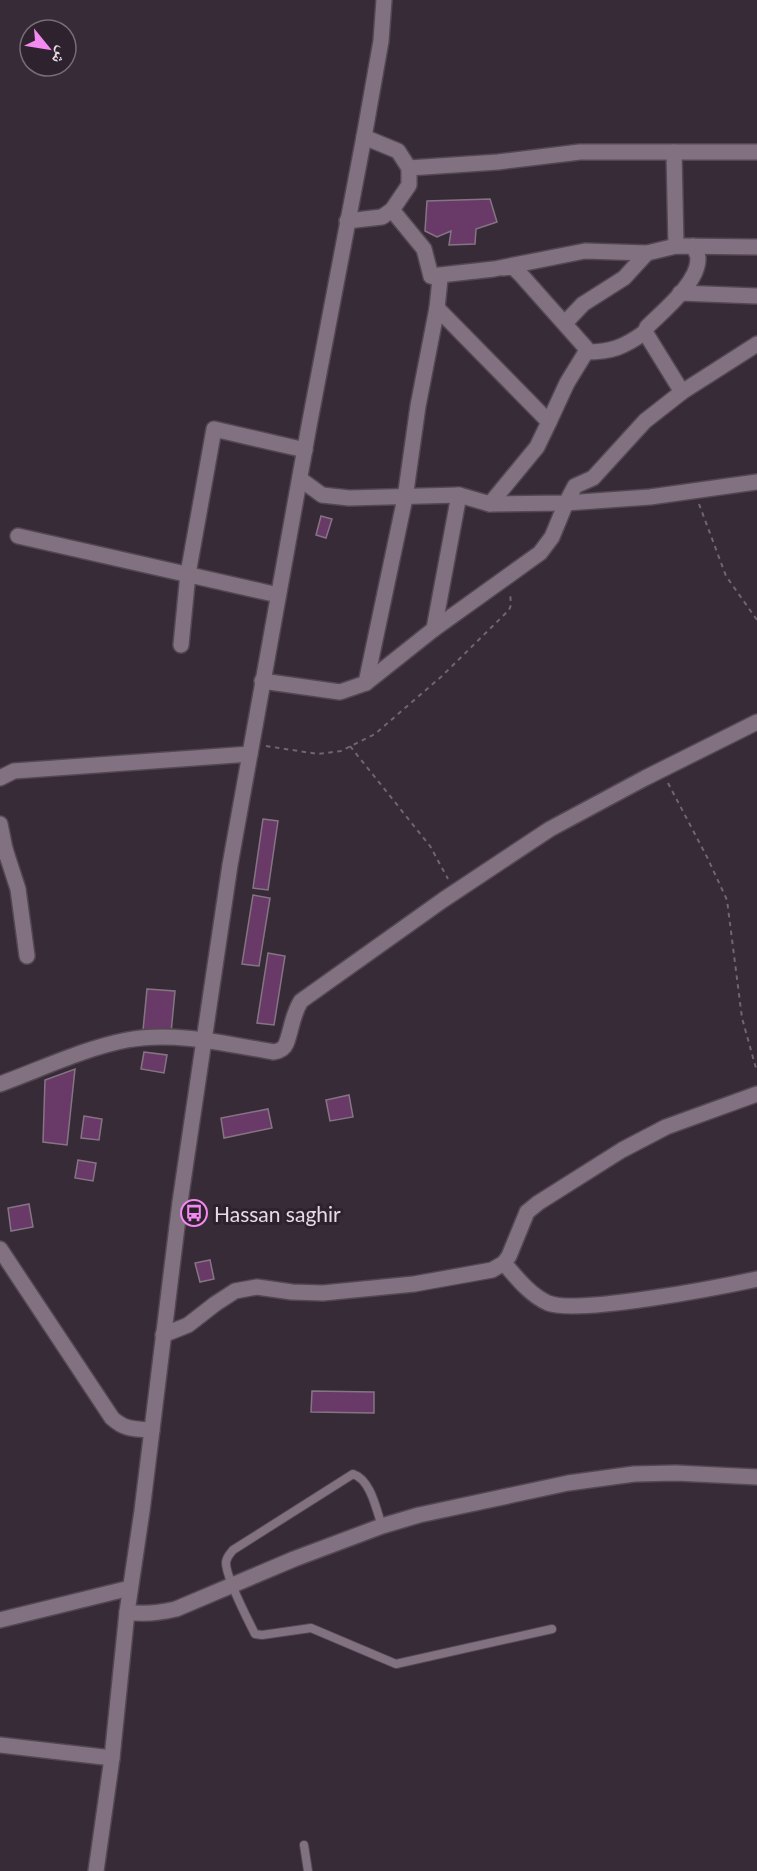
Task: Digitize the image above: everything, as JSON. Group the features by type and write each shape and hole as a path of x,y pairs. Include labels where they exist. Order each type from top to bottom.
{"street":[{"path":"96,1871 180,1202 230,865 262,681 364,137 386,1"},
{"path":"347,221 382,217 392,210 409,185 409,168 398,152 364,137"},
{"path":"409,168 498,162 580,152 757,152"},
{"path":"674,152 676,246"},
{"path":"392,210 424,249 431,276"},
{"path":"494,269 585,251 647,253 676,246 757,247"},
{"path":"586,352 606,352 645,332 647,327 689,283 696,270 698,257 693,246"},
{"path":"565,323 583,304 624,278 647,253"},
{"path":"431,276 513,267 586,348 586,352 567,382 537,447 490,504"},
{"path":"366,682 405,498 418,406 437,308 440,279 431,276"},
{"path":"680,293 757,296"},
{"path":"437,308 549,422"},
{"path":"645,332 682,392"},
{"path":"262,681 340,692 366,682 434,629 540,553 552,537 575,486 593,478 645,421 682,392 757,344"},
{"path":"180,645 188,574 214,429 305,450"},
{"path":"300,479 322,495 349,498 459,495 490,504 566,503 650,497 757,482"},
{"path":"434,629 459,495"},
{"path":"18,536 278,595"},
{"path":"0,1084 97,1048 128,1040 160,1038 204,1040 274,1052 280,1051 286,1045 294,1012 301,1001 455,892 550,829 757,722"},
{"path":"0,778 14,771 250,749"},
{"path":"0,824 3,850 18,889 27,956"},
{"path":"164,1335 188,1325 235,1291 257,1287 292,1292 323,1293 414,1284 492,1270 504,1263 527,1212 538,1203 622,1150 666,1127 757,1094"},
{"path":"0,1248 4,1265 112,1418 128,1429 152,1430"},
{"path":"504,1263 537,1297 555,1305 608,1303 757,1279"},
{"path":"127,1612 141,1615 176,1609 233,1587 294,1559 382,1526 419,1515 579,1482 634,1474 757,1477"},
{"path":"0,1620 130,1588"},
{"path":"0,1745 112,1758"}],"lane":[{"path":"382,1526 365,1483 360,1476 352,1474 233,1550 227,1556 226,1564 233,1587 255,1634 312,1628 396,1664 552,1629"},
{"path":"304,1845 308,1871"}],"path":[{"path":"694,491 726,576 757,620"},
{"path":"250,749 318,754 341,751 375,734 442,676 509,610 511,596 504,578"},
{"path":"350,746 430,846 455,892"},
{"path":"661,770 727,900 742,1018 757,1072"}],"building":[{"path":"490,199 497,222 476,229 475,244 449,245 451,231 437,237 425,231 427,201"},
{"path":"321,516 332,519 326,538 316,535"},
{"path":"263,819 278,821 268,890 253,888"},
{"path":"253,895 270,898 259,966 242,964"},
{"path":"268,953 285,956 274,1025 257,1023"},
{"path":"147,989 175,991 171,1033 143,1030"},
{"path":"144,1052 167,1055 164,1073 141,1069"},
{"path":"75,1069 67,1145 43,1142 45,1080"},
{"path":"349,1095 353,1117 330,1121 326,1100"},
{"path":"268,1109 272,1128 224,1138 221,1118"},
{"path":"84,1116 102,1119 99,1140 81,1138"},
{"path":"78,1160 96,1163 93,1181 75,1178"},
{"path":"29,1204 33,1227 11,1231 8,1208"},
{"path":"210,1260 214,1279 200,1282 195,1263"},
{"path":"312,1391 374,1392 374,1413 311,1412"}],"place":[{"name":"Hassan saghir","path":"194,1213"}]}
